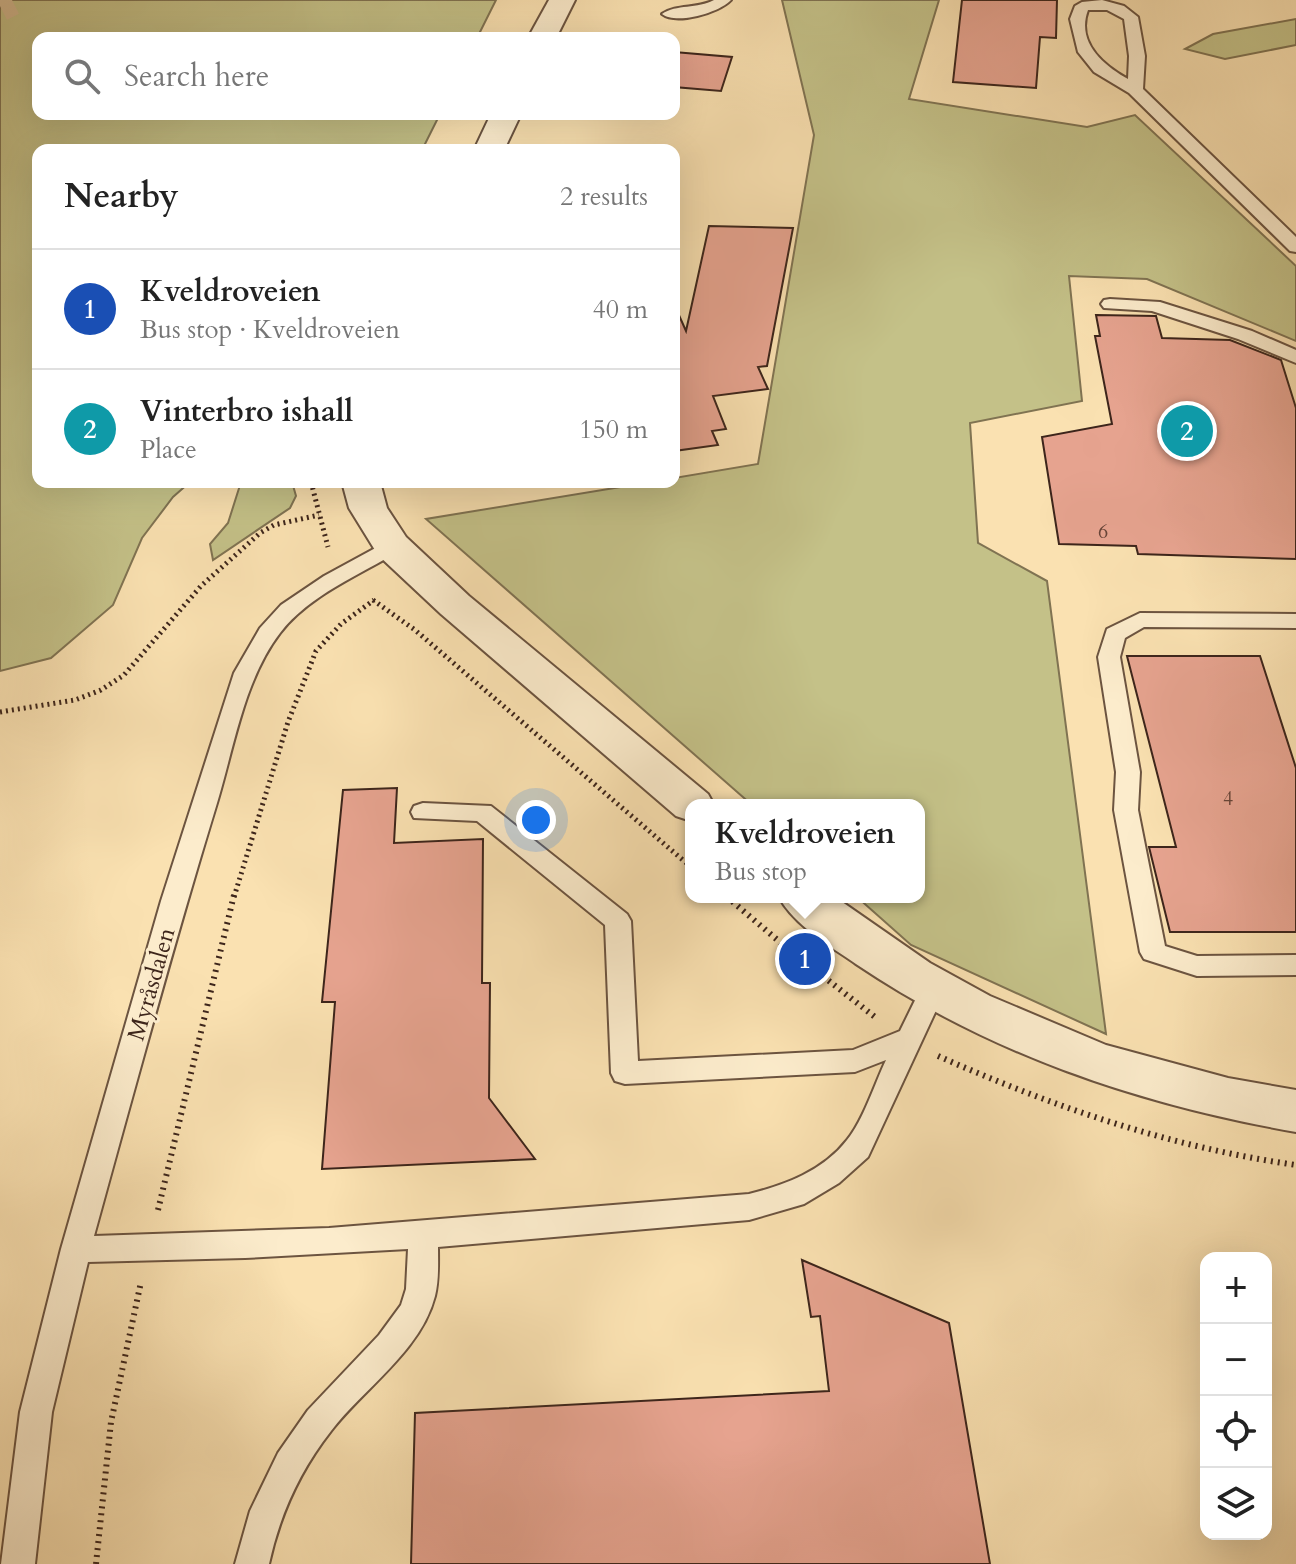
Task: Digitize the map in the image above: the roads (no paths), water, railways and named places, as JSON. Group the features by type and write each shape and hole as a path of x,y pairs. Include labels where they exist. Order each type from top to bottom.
{"street":[{"path":"545,32 562,0"},
{"path":"492,144 503,120"},
{"path":"363,488 368,508 392,546 455,605 685,799"},
{"path":"809,903 866,949 932,991 992,1021 1080,1056 1163,1084 1242,1103 1296,1111"}],"lane":[{"path":"657,0 669,14"},
{"path":"669,14 709,9 724,0"},
{"path":"1135,90 1137,56 1131,17 1119,7 1098,3 1082,6 1077,19 1083,49 1099,69 1135,90 1296,247"},
{"path":"665,32 669,14"},
{"path":"1110,304 1154,306 1245,335 1296,357"},
{"name":"Myråsdalen","path":"18,1564 36,1412 76,1249 174,901 245,673 280,619 301,601 392,546"},
{"path":"1296,621 1140,620 1115,634 1109,657 1128,772 1126,810 1153,952 1197,966 1296,965"},
{"path":"423,812 482,812 618,921 625,1073 855,1061 908,1039"},
{"path":"76,1249 149,1249 423,1237 749,1207 794,1195 829,1174 858,1148 932,991"},
{"path":"252,1564 256,1542 281,1475 315,1422 402,1331 418,1302 423,1237"}],"tunnel":[{"path":"0,6 12,0"}],"place":[{"name":"Vinterbro ishall","path":"1187,431"},
{"name":"Kveldroveien","path":"805,959"}]}
